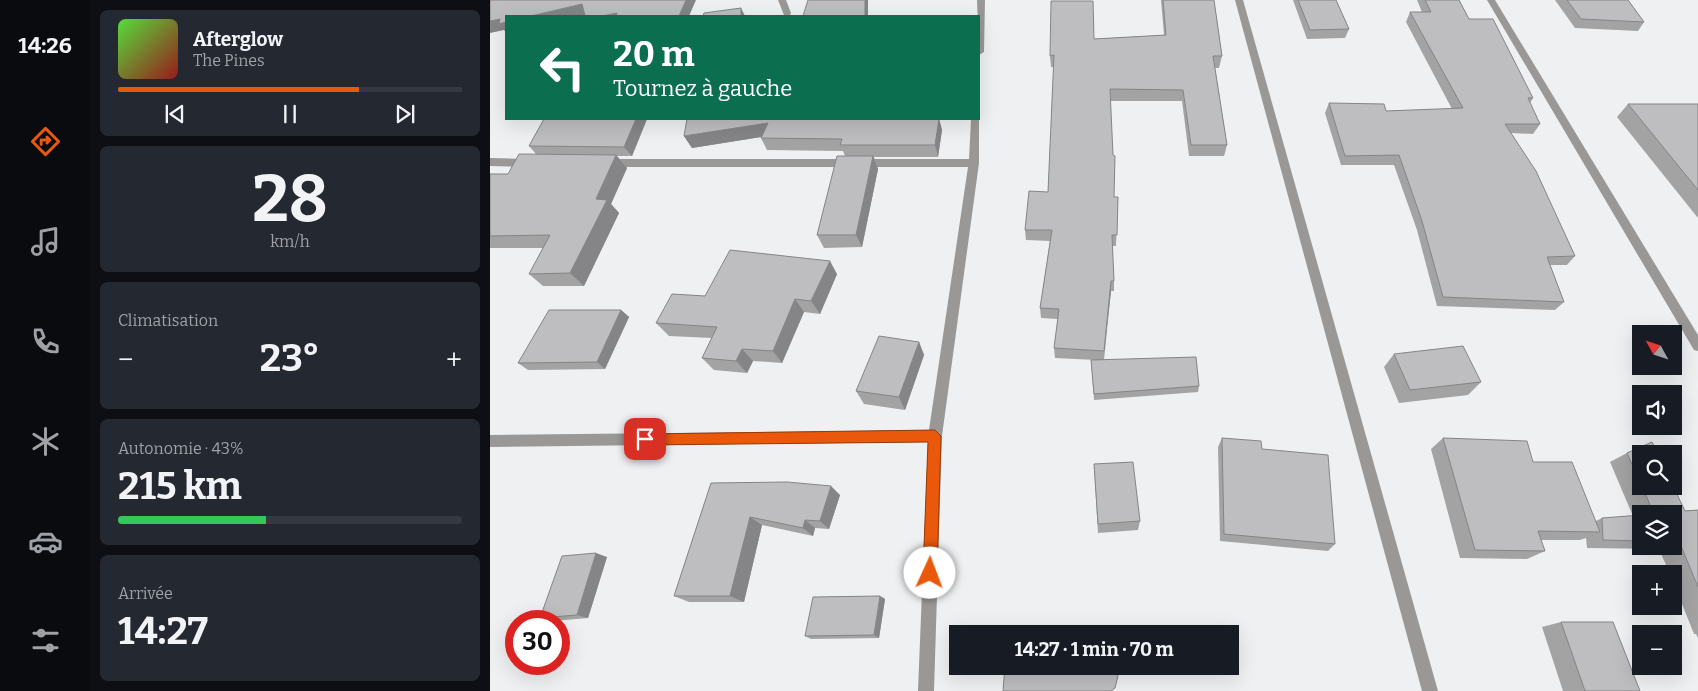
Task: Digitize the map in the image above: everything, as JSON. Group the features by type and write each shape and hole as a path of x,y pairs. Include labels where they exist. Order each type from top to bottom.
{"street":[{"path":"782,0 787,13"},
{"path":"980,26 981,0"},
{"path":"1239,0 1430,691"},
{"path":"1491,0 1698,346"},
{"path":"926,691 935,436 974,163 976,120"},
{"path":"490,162 539,162"},
{"path":"599,163 974,163"},
{"path":"490,441 935,436"}],"building":[{"path":"490,0 686,0 679,15 616,15 617,13 585,15 582,4 535,15 505,15 505,22 499,24 500,19 490,21"},
{"path":"808,0 865,0 865,15 803,15"},
{"path":"1163,0 1214,0 1222,56 1213,56 1227,145 1191,145 1183,90 1110,89 1113,155 1115,156 1114,197 1118,197 1117,235 1112,235 1114,281 1111,281 1104,351 1054,348 1059,309 1040,308 1052,230 1025,230 1029,191 1048,192 1054,55 1050,56 1051,1 1093,1 1094,39 1166,35"},
{"path":"1298,0 1336,0 1349,29 1310,30"},
{"path":"1425,0 1459,0 1469,19 1493,19 1533,98 1528,98 1540,124 1505,124 1536,171 1575,256 1547,257 1564,302 1443,297 1422,221 1399,155 1345,156 1329,103 1384,104 1386,111 1463,108 1410,12 1431,12"},
{"path":"1567,0 1628,0 1644,22 1581,19"},
{"path":"741,8 741,15 703,15 704,13"},
{"path":"1628,104 1698,104 1698,190"},
{"path":"543,120 636,120 624,147 529,146"},
{"path":"687,120 939,120 935,145 840,145 842,139 761,138 768,123 684,136"},
{"path":"519,154 616,155 596,199 607,200 570,273 529,274 550,235 490,236 490,174 508,174"},
{"path":"837,156 873,156 856,235 817,235"},
{"path":"730,250 830,261 811,301 795,299 773,351 742,349 736,361 702,358 717,327 656,323 672,294 705,296"},
{"path":"549,310 621,310 597,362 518,363"},
{"path":"879,336 919,342 899,397 856,391"},
{"path":"1463,346 1481,382 1410,390 1394,354"},
{"path":"1196,357 1199,386 1094,394 1091,360"},
{"path":"1222,438 1261,441 1262,449 1328,455 1335,544 1224,534"},
{"path":"1443,438 1527,441 1533,462 1572,462 1600,532 1538,531 1545,551 1475,550"},
{"path":"1632,451 1632,464 1627,453"},
{"path":"1133,462 1140,521 1098,524 1094,464"},
{"path":"787,482 831,486 820,521 805,520 803,528 750,517 730,596 674,596 711,483"},
{"path":"1646,495 1677,495 1685,511 1698,510 1698,587 1682,548 1682,505 1650,505"},
{"path":"1632,516 1632,541 1603,540 1602,518"},
{"path":"596,553 577,615 570,616 570,610 543,610 562,556"},
{"path":"880,596 874,635 805,636 813,597"},
{"path":"1561,622 1613,622 1632,675 1634,675 1640,691 1585,691"},
{"path":"1004,675 1118,676 1115,688 1111,691 1003,691"}],"route":[{"path":"645,439 935,436 930,573"}]}
